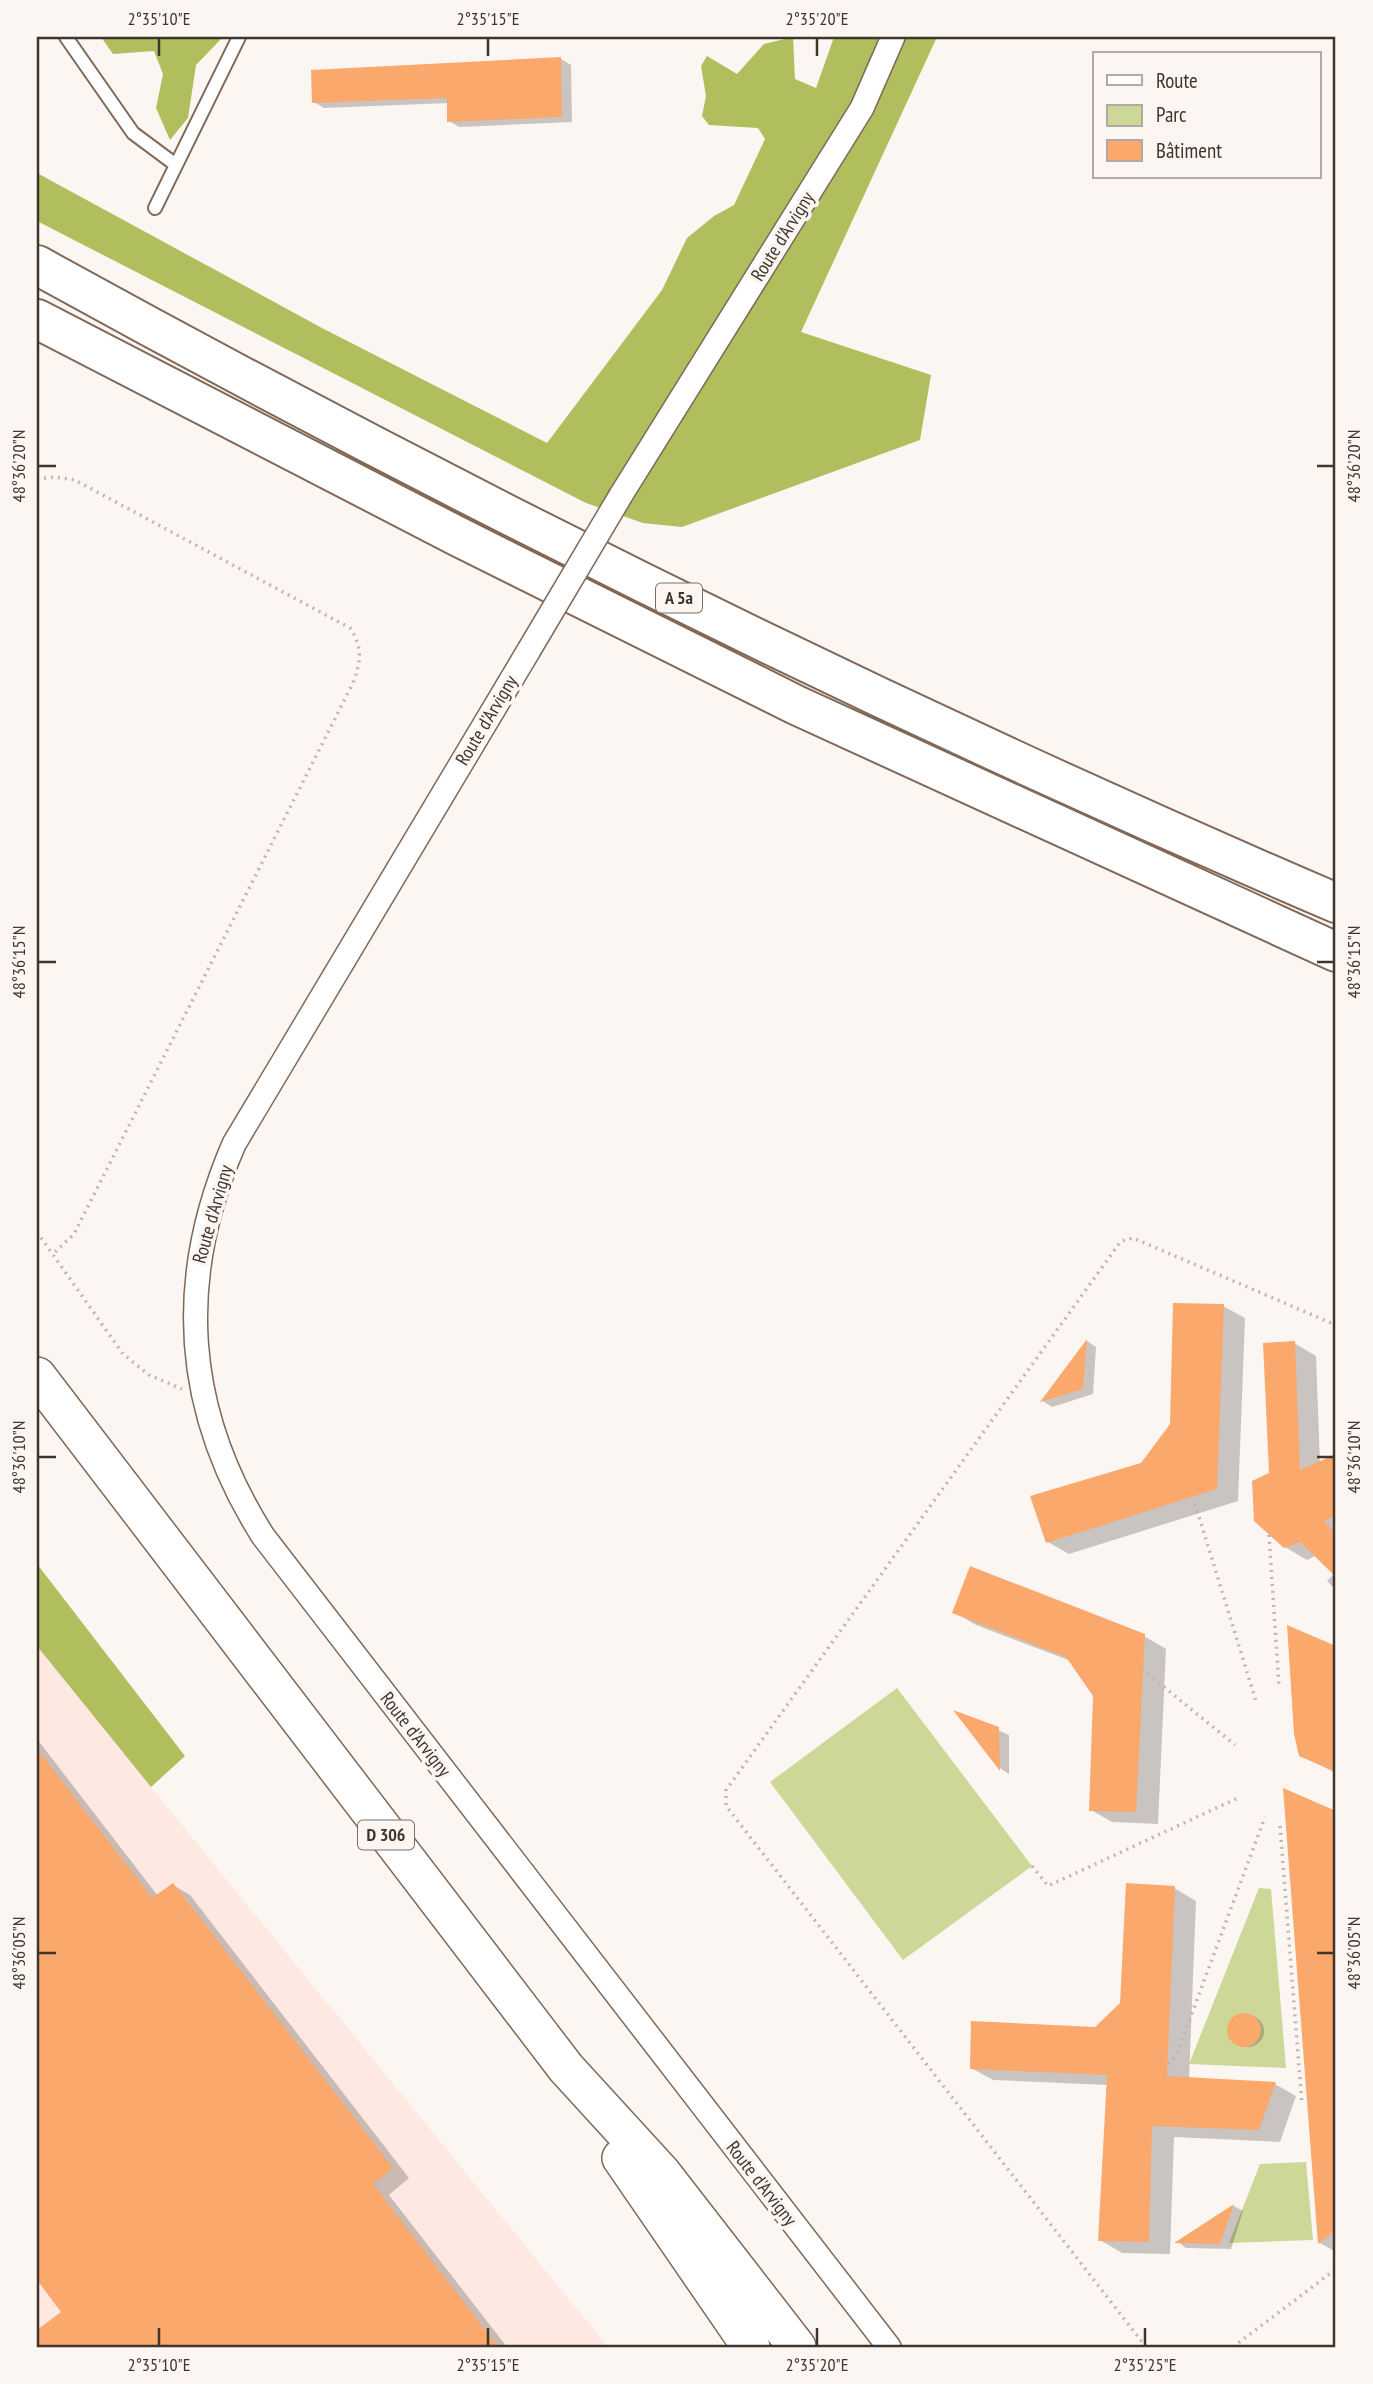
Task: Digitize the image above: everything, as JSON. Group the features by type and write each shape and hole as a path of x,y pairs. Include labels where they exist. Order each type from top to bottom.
{"highway":[{"name":"A 5a","path":"37,265 209,360 488,504 781,649 1215,851 1336,903"},
{"name":"A 5a","path":"37,319 420,518 796,705 1336,952"}],"main road":[{"name":"D 306","path":"37,1377 566,2068 662,2173 797,2347"},
{"name":"D 306","path":"566,2068 603,2132 751,2347"}],"street":[{"name":"Route d'Arvigny","path":"888,2347 263,1536 242,1503 226,1469 204,1396 194,1327 195,1284 206,1221 223,1168 256,1105 621,495 862,108 892,37"}],"lane":[{"path":"66,37 133,133 176,166"},
{"path":"155,208 239,37"}],"path":[{"path":"37,480 75,480 350,628 359,641 361,661 347,695 74,1234 54,1253"},
{"path":"37,1232 123,1354 149,1375 204,1396"},
{"path":"1146,2347 726,1806 726,1790 1121,1241 1133,1238 1336,1325"},
{"path":"1195,1504 1256,1701"},
{"path":"1269,1535 1279,1686"},
{"path":"1142,1669 1235,1745"},
{"path":"1032,1866 1048,1886 1240,1797"},
{"path":"1168,2064 1176,2056 1265,1817"},
{"path":"1280,1826 1303,2105"},
{"path":"1233,2347 1336,2269"}],"shaded area":[{"path":"37,1646 151,1787 608,2347 37,2347"}],"green space":[{"path":"101,37 223,37 196,65 188,118 170,140 156,108 163,74 154,51 113,54"},
{"path":"793,37 795,79 816,88 834,37 937,37 801,332 931,375 920,440 682,527 643,523 586,503 37,221 37,173 322,328 547,443 662,290 687,238 714,216 734,205 765,139 758,128 709,125 702,116 706,96 701,66 707,56 737,74 764,44"},
{"path":"37,1564 185,1756 151,1787 37,1646"},
{"path":"897,1688 1032,1866 903,1960 770,1782"},
{"path":"1259,1888 1271,1889 1286,2068 1189,2064"},
{"path":"1306,2162 1313,2240 1229,2243 1260,2164"}],"building":[{"path":"561,57 562,117 447,122 447,98 312,103 311,70"},
{"path":"1173,1303 1224,1304 1217,1489 1046,1543 1030,1496 1141,1463 1170,1424"},
{"path":"1087,1339 1083,1389 1040,1402"},
{"path":"1295,1341 1300,1470 1336,1454 1336,1515 1324,1521 1336,1534 1336,1577 1300,1542 1284,1548 1254,1521 1252,1481 1269,1473 1263,1343"},
{"path":"970,1566 1145,1634 1136,1812 1089,1811 1093,1696 1066,1657 952,1613"},
{"path":"1287,1625 1336,1646 1336,1772 1299,1756 1294,1734"},
{"path":"953,1710 999,1727 1000,1771"},
{"path":"37,1749 152,1898 173,1883 393,2168 373,2184 498,2347 37,2347 37,2330 61,2312 37,2280"},
{"path":"1283,1788 1336,1811 1336,2230 1318,2244"},
{"path":"1126,1883 1175,1886 1167,2076 1276,2082 1259,2130 1152,2126 1149,2242 1098,2241 1107,2075 970,2069 971,2021 1095,2027 1120,2003"},
{"path":"1244,2013 1256,2018 1261,2030 1256,2042 1244,2047 1232,2042 1227,2030 1232,2018"},
{"path":"1234,2204 1220,2244 1174,2243"}]}
